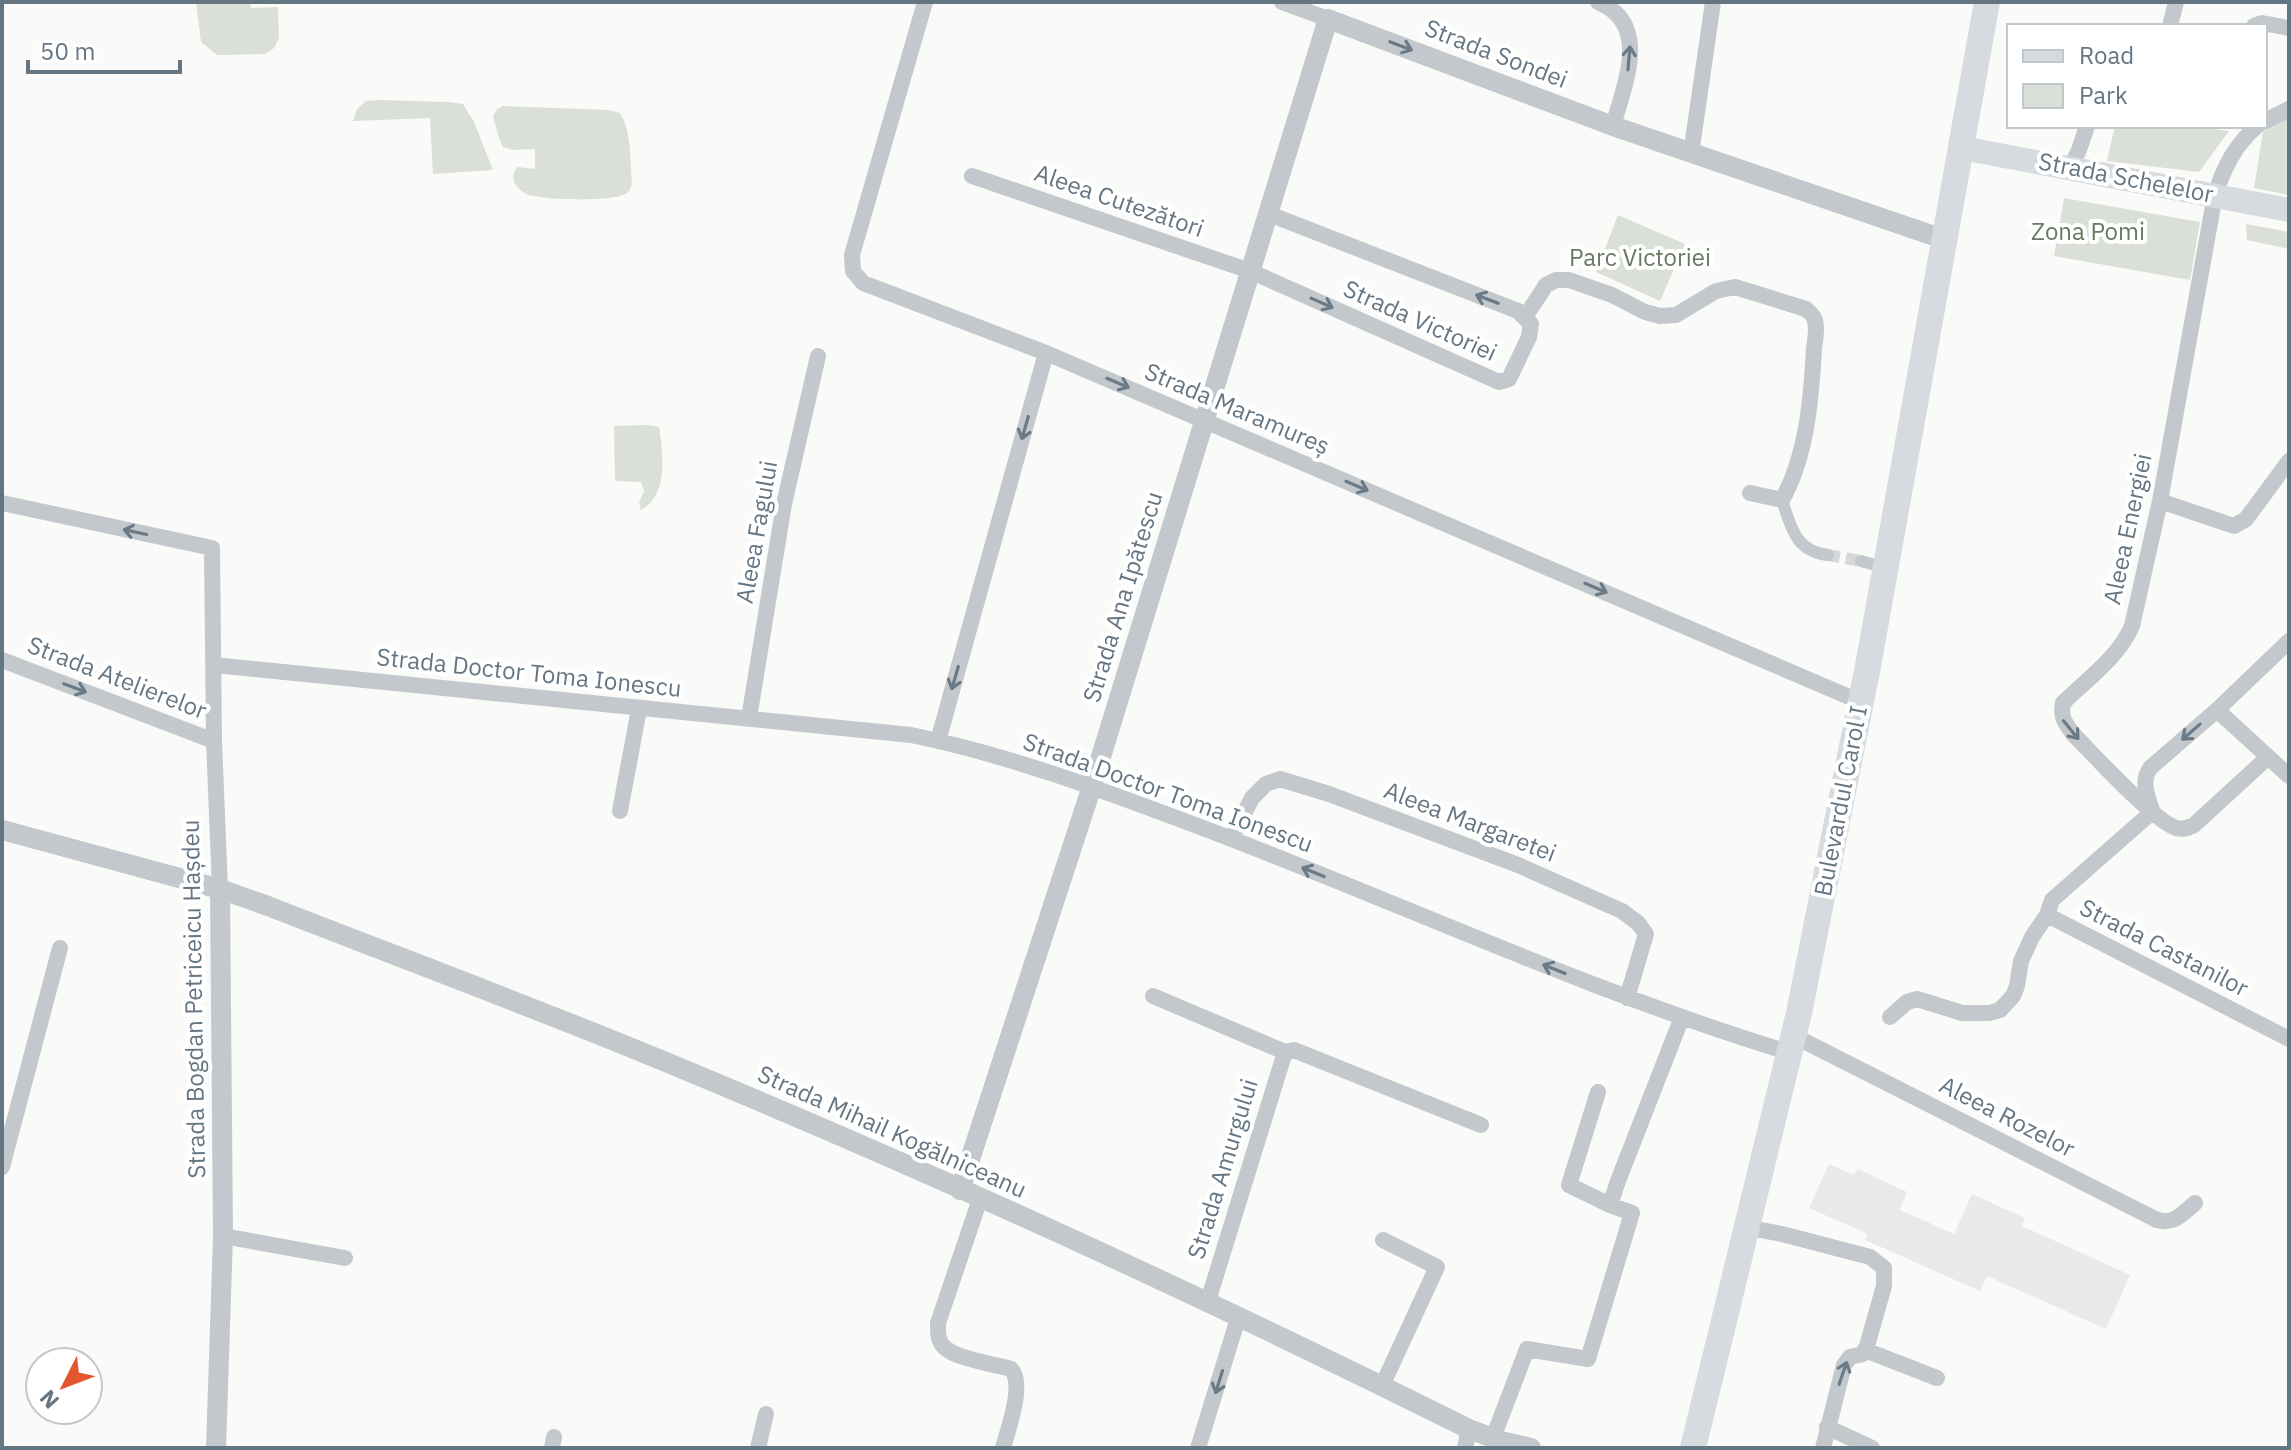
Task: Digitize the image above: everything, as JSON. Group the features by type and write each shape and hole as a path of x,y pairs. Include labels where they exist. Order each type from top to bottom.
{"main road":[{"name":"Bulevardul Carol I","path":"1693,1448 1745,1227 1793,1044 1861,702 1874,564 1946,240 1987,2"},
{"name":"Strada Schelelor","path":"1962,148 2289,210"}],"street":[{"name":"Strada Maramureș","path":"925,2 852,255 853,271 863,283 1046,353 1861,702"},
{"name":"Strada Sondei","path":"1282,2 1691,154 1946,240"},
{"path":"1598,2 1609,7 1620,18 1628,32 1632,55 1613,126"},
{"path":"1691,154 1713,2"},
{"path":"2170,24 2176,2"},
{"name":"Strada Ana Ipătescu","path":"960,1190 1092,786 1328,19"},
{"path":"2259,24 2289,28"},
{"path":"2267,120 2289,109"},
{"path":"2070,168 2086,128"},
{"name":"Aleea Energiei","path":"2152,812 2073,734 2061,713 2063,703 2126,640 2132,626 2160,501 2215,195 2235,148 2255,128"},
{"name":"Aleea Cutezători","path":"972,176 1250,271"},
{"name":"Strada Victoriei","path":"1250,271 1499,382 1509,379 1529,337 1531,324 1518,311 1269,214"},
{"name":"Strada Victoriei","path":"1525,317 1546,285 1556,280 1569,280 1660,316 1676,315 1716,291 1735,287 1806,309 1814,317 1815,325 1811,388 1805,435 1791,483 1782,500"},
{"path":"938,741 1046,353"},
{"name":"Aleea Fagului","path":"749,718 784,504 818,356"},
{"path":"2160,501 2234,526 2246,519 2289,461"},
{"path":"1750,493 1782,500 1794,535 1816,554 1828,555"},
{"name":"Strada Bogdan Petriceicu Hașdeu","path":"2,503 212,548 214,741 220,889 223,1236 216,1448"},
{"path":"2267,758 2186,829 2172,827 2152,812 2145,785 2146,775 2289,641"},
{"name":"Strada Atelierelor","path":"2,660 214,741"},
{"name":"Strada Doctor Toma Ionescu","path":"214,665 911,735 938,741 1092,786 1627,998 1682,1017 1793,1044"},
{"path":"620,811 639,709"},
{"path":"2217,710 2289,776"},
{"name":"Aleea Margaretei","path":"1231,839 1252,798 1266,784 1280,779 1344,799 1518,865 1622,911 1638,923 1646,934 1627,998"},
{"path":"2047,915 2055,896 2152,812"},
{"name":"Strada Mihail Kogălniceanu","path":"2,830 220,889 667,1062 1239,1315 1382,1386 1467,1439 1493,1438 1531,1448"},
{"name":"Strada Castanilor","path":"1890,1017 1907,1002 1917,999 1962,1013 2000,1010 2013,996 2021,961 2047,915 2289,1039"},
{"path":"2,1167 60,948"},
{"path":"1153,996 1285,1052 1294,1050 1481,1125"},
{"path":"1610,1205 1682,1017"},
{"name":"Aleea Rozelor","path":"1793,1044 2157,1220 2167,1223 2175,1220 2195,1203"},
{"name":"Strada Amurgului","path":"1208,1301 1285,1052"},
{"path":"1493,1438 1527,1349 1588,1359 1632,1213 1569,1185 1598,1092"},
{"path":"980,1199 938,1323 938,1339 944,1348 952,1352 1011,1369 1017,1375 1003,1448"},
{"path":"1745,1227 1870,1257 1884,1268 1886,1276 1865,1350 1863,1354 1850,1357 1844,1365 1823,1448"},
{"path":"223,1236 345,1258"},
{"path":"1382,1386 1437,1267 1383,1240"},
{"path":"1198,1448 1239,1315"},
{"path":"1865,1350 1937,1378"},
{"path":"758,1448 766,1414"},
{"path":"1827,1427 1872,1448"}],"shaded area":[{"path":"1829,1164 1854,1175 1858,1169 1907,1192 1900,1210 1954,1234 1972,1194 2025,1218 2022,1226 2130,1275 2106,1329 1987,1276 1980,1291 1865,1240 1868,1234 1809,1208"}],"green space":[{"path":"196,2 250,2 251,8 278,7 279,38 274,48 265,54 217,55 201,42"},
{"path":"366,101 463,104 474,122 493,170 433,174 430,118 353,121 357,109"},
{"path":"503,106 620,113 630,147 632,183 629,191 617,197 578,199 537,197 523,192 514,183 513,175 517,167 535,169 535,149 503,147 493,116"},
{"path":"2282,115 2289,116 2289,195 2254,188 2263,131"},
{"path":"2115,128 2207,128 2229,131 2199,172 2107,161"},
{"name":"Zona Pomi","path":"2064,198 2200,222 2190,280 2054,256"},
{"name":"Parc Victoriei","path":"1618,215 1685,244 1660,301 1596,272"},
{"path":"2246,224 2289,232 2289,249 2247,240"},
{"path":"614,426 659,427 662,473 656,494 641,510 639,503 644,491 641,482 615,481"}],"tunnel":[{"path":"1828,555 1861,561"}]}
